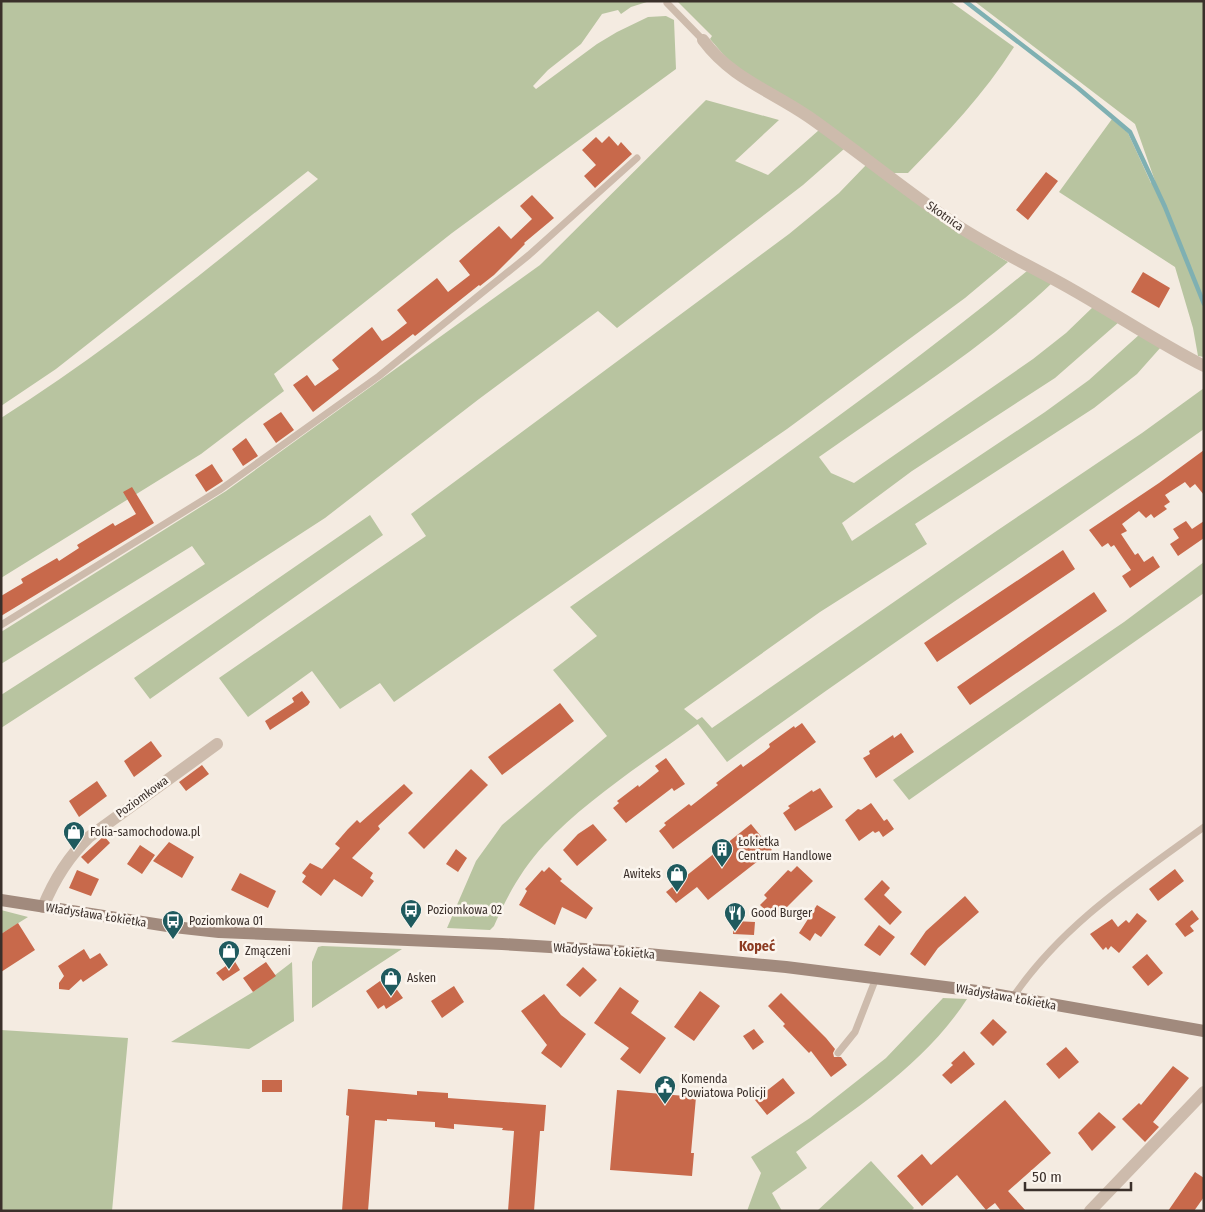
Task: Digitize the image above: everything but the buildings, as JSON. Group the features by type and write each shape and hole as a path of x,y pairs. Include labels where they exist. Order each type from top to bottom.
{"street":[{"name":"Skotnica","path":"703,40 716,57 738,76 807,116 956,224 997,250 1071,289 1163,344 1204,366"},
{"name":"Poziomkowa","path":"43,907 57,875 71,854 89,837 217,744"},
{"name":"Władysława Łokietka","path":"1,900 174,927 219,932 616,951 876,978 1013,997 1204,1031"},
{"path":"1090,1211 1204,1092"}],"lane":[{"path":"667,3 703,40"},
{"path":"1,625 221,489 379,376 529,255 637,158"},
{"path":"1013,997 1037,964 1077,922 1112,893 1204,827"},
{"path":"838,1053 855,1032 876,978"}],"green space":[{"path":"1,1 650,1 631,7 621,14 618,10 602,14 581,44 548,70 533,86 536,89 597,44 648,17 666,16 674,20 676,69 452,233 274,374 284,391 201,454 1,578 1,418 43,391 124,333 202,273 318,179 308,171 56,369 1,406"},
{"path":"677,1 950,1 1014,47 978,97 923,158 908,173 893,173 734,67 710,39 712,36"},
{"path":"974,1 1204,1 1204,357 1198,356 1193,328 1175,267 1059,192 1112,119 1128,133 1151,183 1155,181 1135,124"},
{"path":"706,100 779,120 735,161 768,175 819,130 844,149 803,185 617,328 598,311 479,399 325,518 1,728 1,695 205,564 192,546 1,664 1,632 226,491 540,265"},
{"path":"867,164 984,248 1008,262 965,298 787,429 394,702 380,683 340,709 312,671 248,717 219,678 426,536 411,514 789,234 839,193"},
{"path":"1027,271 1052,283 968,352 819,457 831,473 854,483 1033,359 1066,333 1094,306 1119,322 1055,378 912,471 842,523 852,541 1045,412 1089,380 1140,334 1161,347 1137,374 1094,408 915,524 927,544 820,612 684,709 697,720 702,717 712,728 995,532 1142,433 1204,388 1204,429 845,677 727,762 698,724 598,796 561,828 536,854 522,873 494,926 490,930 447,928 476,861 502,825 607,736 553,670 597,636 570,607 859,401"},
{"path":"370,515 383,535 150,699 134,678"},
{"path":"1204,562 1204,593 909,800 893,780 1124,622"},
{"path":"1,910 28,917 1,934"},
{"path":"318,947 402,949 312,1008 312,962"},
{"path":"292,962 294,1021 249,1049 171,1042 253,992"},
{"path":"943,998 967,999 950,1022 911,1064 866,1101 796,1152 807,1168 772,1193 782,1211 747,1211 761,1173 751,1157 810,1118 886,1058"},
{"path":"1,1030 128,1038 112,1211 1,1211"},
{"path":"871,1161 914,1208 911,1211 817,1211"}],"waterway":[{"path":"965,1 1078,88 1130,132 1165,207 1204,304"}],"place":[{"name":"Folia-samochodowa.pl","path":"74,851"},
{"name":"Łokietka Centrum Handlowe","path":"722,868"},
{"name":"Awiteks","path":"677,893"},
{"name":"Poziomkowa 02","path":"411,929"},
{"name":"Good Burger","path":"735,932"},
{"name":"Poziomkowa 01","path":"173,940"},
{"name":"Zmączeni","path":"229,970"},
{"name":"Asken","path":"391,997"},
{"name":"Komenda Powiatowa Policji","path":"665,1105"}],"district":[{"name":"Kopeć","path":"757,946"}]}
